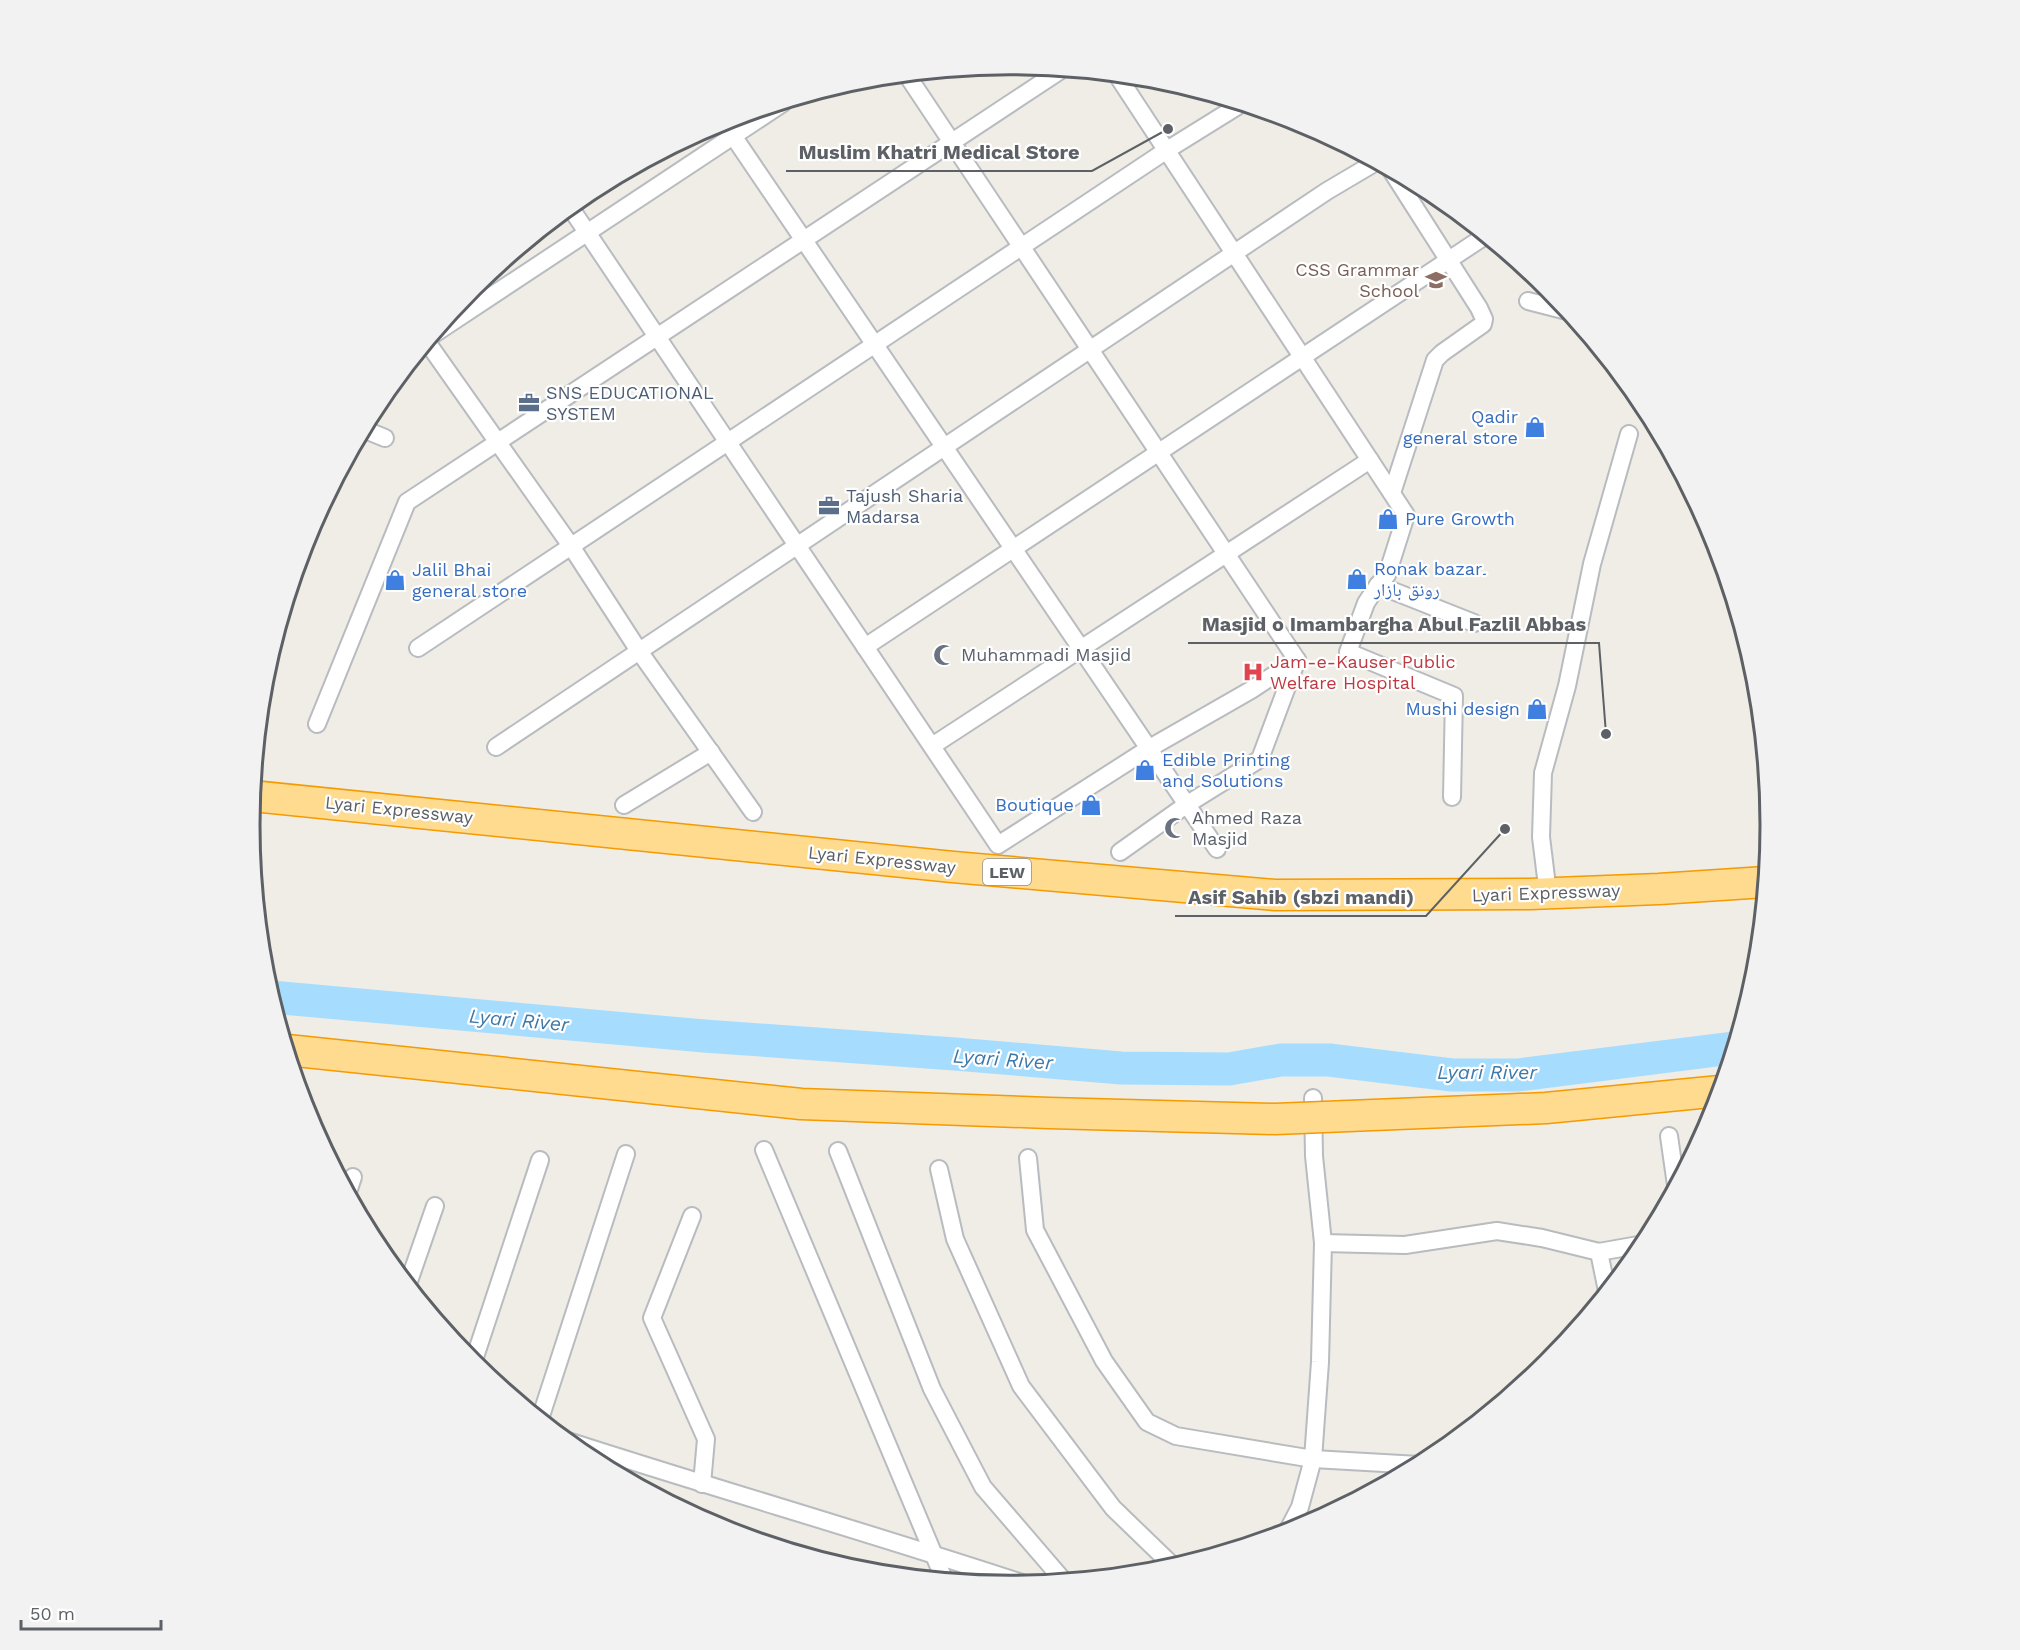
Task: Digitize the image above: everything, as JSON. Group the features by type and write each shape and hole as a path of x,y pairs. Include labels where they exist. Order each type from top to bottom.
{"highway":[{"name":"Lyari Expressway","path":"261,797 953,867 1275,895 1548,894 1757,883"},
{"path":"295,1051 801,1104 1050,1113 1275,1119 1546,1107 1710,1092"}],"street":[{"path":"317,724 407,502 1051,77"},
{"path":"911,81 1297,660"},
{"path":"1123,83 1406,515 1387,575 1366,603 1347,652 1454,696 1452,797"},
{"path":"418,648 1167,150 1232,109"},
{"path":"457,319 759,119"},
{"path":"729,130 1217,849"},
{"path":"496,747 1327,191 1369,166"},
{"path":"1392,493 1435,360 1483,324 1484,319 1400,184"},
{"path":"575,214 998,845 1148,749 1251,690 1297,660"},
{"path":"865,647 1479,240"},
{"path":"1528,301 1552,307"},
{"path":"431,348 499,442 571,546 639,651 753,812"},
{"path":"371,432 385,438"},
{"path":"1548,894 1541,837 1543,773 1567,686 1592,564 1629,434"},
{"path":"932,746 1370,460"},
{"path":"1378,585 1474,623"},
{"path":"1120,852 1186,805 1260,759 1297,660"},
{"path":"624,805 711,752"},
{"path":"1294,1519 1300,1508 1313,1459 1320,1362 1323,1243 1314,1156 1313,1098"},
{"path":"1669,1136 1674,1173"},
{"path":"764,1150 941,1571"},
{"path":"838,1152 932,1389 983,1487 1057,1573"},
{"path":"542,1411 626,1154"},
{"path":"1028,1158 1035,1230 1104,1360 1147,1422 1176,1436 1313,1459 1403,1464"},
{"path":"477,1352 540,1160"},
{"path":"939,1169 955,1239 1021,1386 1113,1508 1165,1559"},
{"path":"411,1276 435,1206"},
{"path":"692,1216 652,1318 706,1439 702,1484"},
{"path":"1323,1243 1405,1245 1497,1231 1599,1252 1631,1246"},
{"path":"1599,1252 1605,1282"},
{"path":"593,1449 996,1574"}],"waterway":[{"name":"Lyari River","path":"281,998 704,1036 1121,1068 1229,1069 1281,1060 1329,1060 1452,1075 1518,1075 1725,1049"}],"place":[{"name":"Muslim Khatri Medical Store","path":"1168,129"},
{"name":"CSS Grammar School","path":"1436,280"},
{"name":"SNS EDUCATIONAL SYSTEM","path":"529,403"},
{"name":"Qadir general store","path":"1535,427"},
{"name":"Tajush Sharia Madarsa","path":"829,506"},
{"name":"Pure Growth","path":"1388,519"},
{"name":"Ronak bazar۔ رونق بازار","path":"1357,579"},
{"name":"Jalil Bhai general store","path":"395,580"},
{"name":"Muhammadi Masjid","path":"944,655"},
{"name":"Jam-e-Kauser Public Welfare Hospital","path":"1253,672"},
{"name":"Mushi design","path":"1537,709"},
{"name":"Masjid o Imambargha Abul Fazlil Abbas","path":"1606,734"},
{"name":"Edible Printing and Solutions","path":"1145,770"},
{"name":"Boutique","path":"1091,805"},
{"name":"Ahmed Raza Masjid","path":"1175,828"},
{"name":"Asif Sahib (sbzi mandi)","path":"1505,829"}]}
